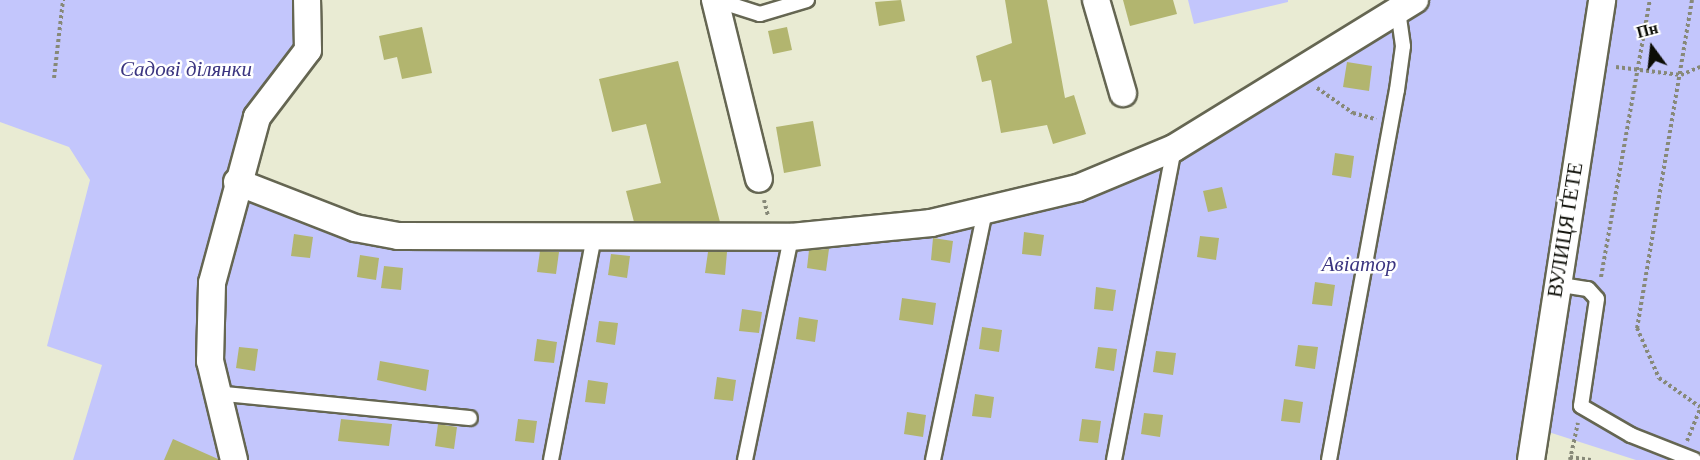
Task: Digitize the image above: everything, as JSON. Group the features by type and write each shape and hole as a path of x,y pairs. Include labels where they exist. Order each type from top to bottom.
{"street":[{"path":"234,460 214,393 212,283 237,182 257,117 308,50 307,0"},
{"path":"716,0 759,179"},
{"path":"1096,0 1123,93"},
{"name":"ВУЛИЦЯ ҐЕТЕ","path":"1531,460 1555,285 1602,0"},
{"path":"237,182 355,228 398,236 782,237 931,223 985,212 1078,188 1174,148 1406,4"}],"lane":[{"path":"716,0 760,14 807,0"},
{"path":"1329,460 1390,123 1403,45 1406,4"},
{"path":"1114,460 1174,148"},
{"path":"933,460 985,212"},
{"path":"551,460 594,236"},
{"path":"745,460 782,237"},
{"path":"1555,285 1588,289 1597,298 1581,406 1630,435 1694,460"},
{"path":"214,393 470,418"}],"path":[{"path":"54,78 63,0"},
{"path":"1597,298 1650,0"},
{"path":"1689,435 1700,407 1659,378 1637,328 1692,0"},
{"path":"1591,64 1681,75 1700,67"},
{"path":"1280,82 1299,79 1353,113 1390,123"},
{"path":"759,179 782,237"},
{"path":"1581,406 1570,458 1591,460"}],"green space":[{"name":"Авіатор","path":"0,0 299,0 301,47 238,182 398,236 931,223 1174,148 1398,0 1700,0 1700,460 1636,460 1536,428 1531,460 73,460 102,365 47,346 90,180 69,147 0,122"},
{"path":"1188,0 1288,0 1288,2 1194,24"}],"building":[{"path":"901,0 905,21 879,26 875,2"},
{"path":"1005,0 1047,0 1065,98 1074,95 1086,134 1053,144 1047,125 1001,133 991,80 982,82 976,56 1012,43"},
{"path":"1123,0 1173,0 1177,14 1130,26"},
{"path":"422,27 432,73 402,79 397,57 384,60 379,36"},
{"path":"787,27 792,50 773,54 768,31"},
{"path":"678,61 720,222 634,222 626,191 661,183 646,124 612,132 599,79"},
{"path":"1347,62 1372,66 1369,91 1343,87"},
{"path":"813,121 821,166 784,173 776,127"},
{"path":"1335,153 1354,156 1351,178 1332,175"},
{"path":"1222,187 1227,208 1208,212 1203,191"},
{"path":"1024,232 1044,235 1041,256 1022,254"},
{"path":"294,234 313,237 310,258 291,256"},
{"path":"1200,236 1219,238 1216,260 1197,257"},
{"path":"933,238 953,241 950,263 931,260"},
{"path":"829,249 826,271 807,268 809,250"},
{"path":"540,251 559,252 556,274 537,272"},
{"path":"708,252 727,252 725,275 705,273"},
{"path":"611,254 630,256 627,278 608,275"},
{"path":"360,255 379,258 376,280 357,277"},
{"path":"384,266 403,268 401,290 381,288"},
{"path":"1315,282 1335,285 1332,306 1312,304"},
{"path":"1096,287 1116,290 1113,311 1094,309"},
{"path":"902,298 936,303 933,325 899,320"},
{"path":"742,309 762,312 759,333 739,331"},
{"path":"799,317 818,320 815,342 796,339"},
{"path":"599,321 618,323 615,345 596,342"},
{"path":"982,327 1002,330 999,352 979,349"},
{"path":"537,339 557,342 554,363 534,361"},
{"path":"1298,345 1318,347 1315,369 1295,366"},
{"path":"239,347 258,349 255,371 236,368"},
{"path":"1098,347 1117,349 1114,371 1095,368"},
{"path":"1156,351 1176,353 1173,375 1153,372"},
{"path":"380,361 429,370 426,391 377,380"},
{"path":"717,377 736,380 733,401 714,399"},
{"path":"588,380 608,383 605,404 585,402"},
{"path":"975,394 994,397 991,418 972,416"},
{"path":"1284,399 1303,402 1300,423 1281,421"},
{"path":"907,412 926,415 923,437 904,434"},
{"path":"1144,413 1163,415 1160,437 1141,434"},
{"path":"341,419 392,424 389,446 338,441"},
{"path":"518,419 537,421 534,443 515,441"},
{"path":"1082,419 1101,421 1098,443 1079,441"},
{"path":"438,424 457,427 454,449 435,446"},
{"path":"173,439 218,459 219,460 164,460"}],"park label":[{"name":"Садові ділянки","path":"186,69"}]}
